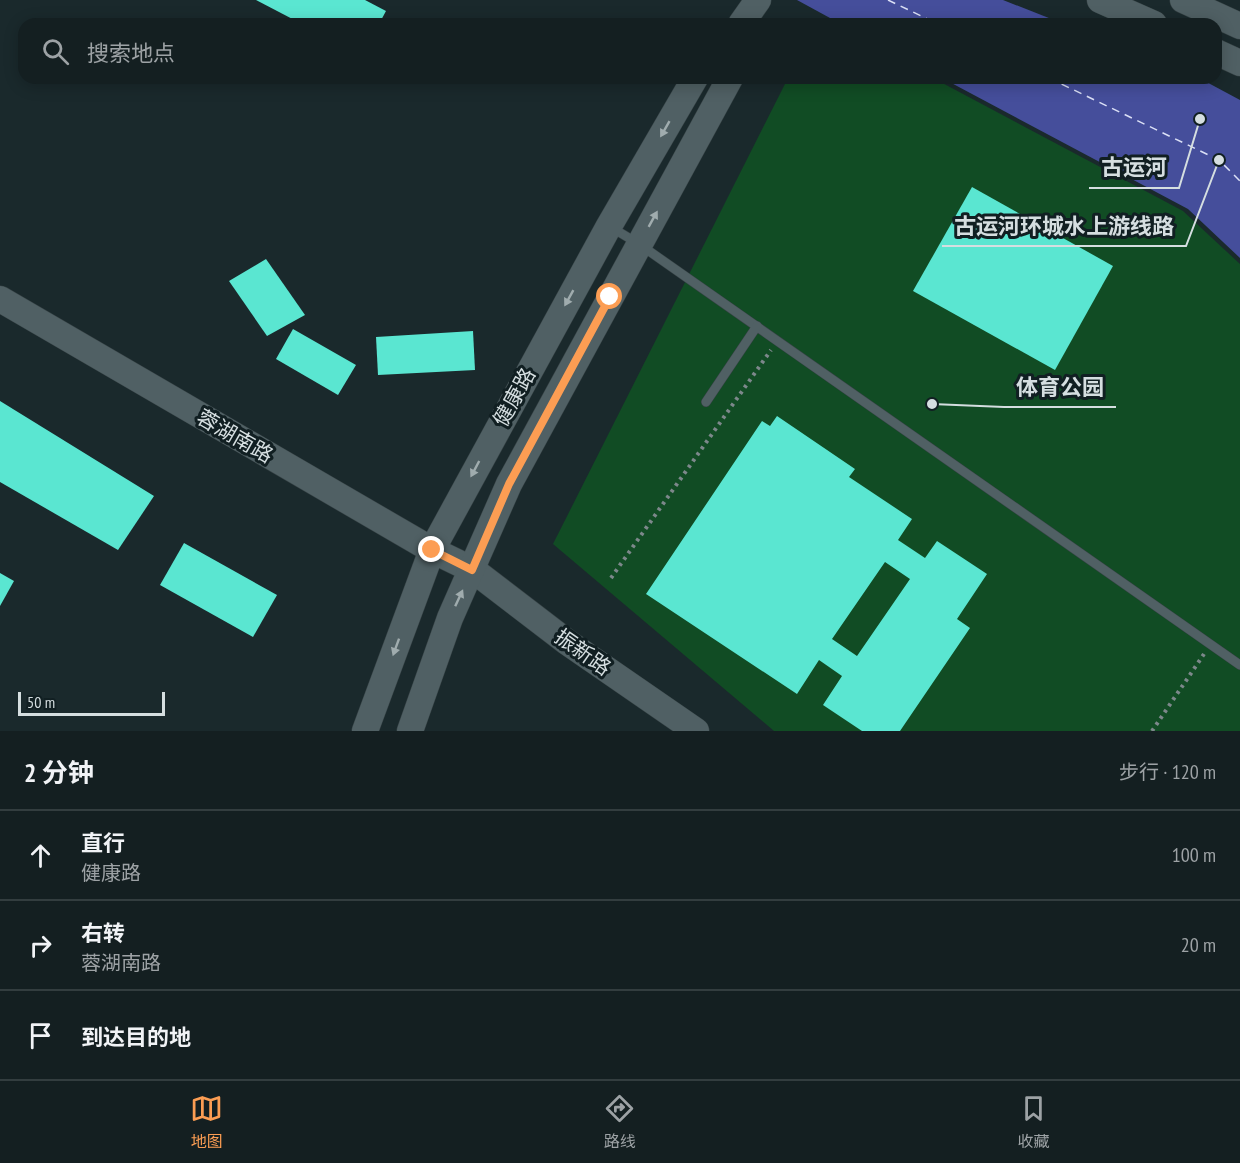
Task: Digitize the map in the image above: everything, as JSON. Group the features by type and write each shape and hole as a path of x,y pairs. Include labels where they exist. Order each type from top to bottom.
{"main road":[{"path":"1100,0 1140,18"},
{"path":"1183,0 1240,26"},
{"path":"1222,55 1240,63"},
{"name":"健康路","path":"365,731 432,550 609,226 692,84"},
{"name":"健康路","path":"410,731 450,618 514,473 727,84"},
{"name":"蓉湖南路","path":"0,299 432,550 472,570"},
{"name":"振新路","path":"472,570 567,642 696,731"}],"lane":[{"path":"609,226 639,243 1240,665"},
{"path":"706,402 757,326"}],"path":[{"path":"611,578 778,340"},
{"path":"1152,731 1210,644"}],"green space":[{"path":"785,84 944,84 1183,211 1240,264 1240,731 774,731 553,544"}],"water":[{"path":"797,0 1003,0 1049,18 830,18"},
{"path":"953,84 1210,84 1240,100 1240,258 1188,209"}],"building":[{"path":"256,0 365,0 386,11 382,18 290,18"},
{"path":"972,187 1113,266 1055,370 913,291"},
{"path":"266,259 305,315 267,336 229,281"},
{"path":"293,329 356,365 338,395 276,359"},
{"path":"473,331 475,370 378,375 376,337"},
{"path":"0,401 154,496 118,550 0,482"},
{"path":"777,416 855,469 849,477 912,519 898,540 925,558 937,541 987,574 957,619 970,628 900,731 862,731 823,705 842,676 819,660 797,694 646,594 762,421 770,426","holes":["885,562 910,579 857,656 832,639"]},
{"path":"184,543 277,595 253,637 160,585"},
{"path":"0,573 14,581 0,606"}],"ferry route":[{"path":"888,0 926,18"},
{"path":"1061,84 1219,160 1240,181"}],"place":[{"name":"古运河","path":"1200,119"},
{"name":"古运河环城水上游线路","path":"1219,160"},
{"name":"体育公园","path":"932,404"}],"route":[{"path":"432,550 472,570 509,484 610,297"}]}
